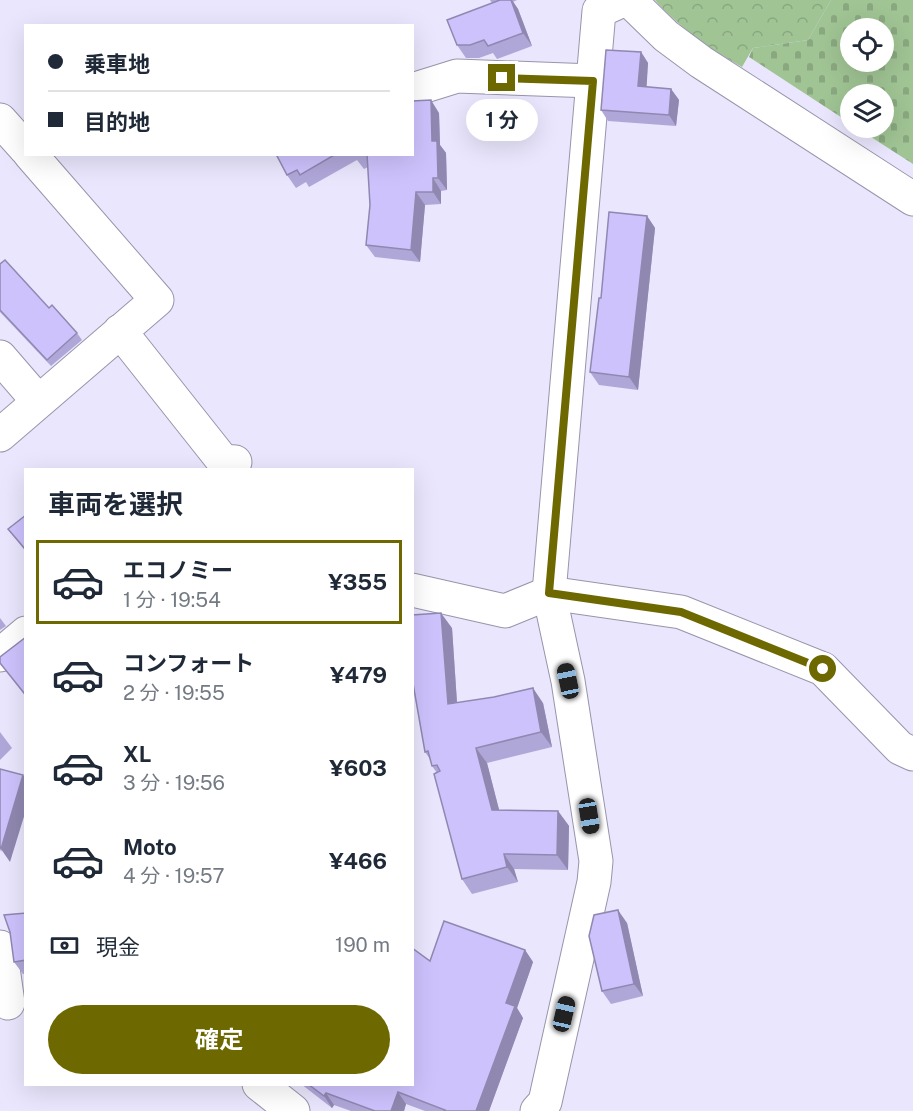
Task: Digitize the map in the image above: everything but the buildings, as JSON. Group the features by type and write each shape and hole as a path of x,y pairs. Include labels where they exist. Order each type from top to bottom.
{"street":[{"path":"537,1111 544,1102 597,861 568,681 549,593 599,11 623,0"},
{"path":"629,0 666,36 701,62 913,199"},
{"path":"414,89 457,76 593,81"},
{"path":"0,120 24,147"},
{"path":"0,435 157,300 32,156"},
{"path":"120,331 224,464"},
{"path":"0,357 38,401"},
{"path":"414,591 505,611 549,593 681,612 823,669 900,748 913,754"},
{"path":"0,655 24,635"},
{"path":"0,947 9,1003"},
{"path":"262,1086 293,1111"}],"green space":[{"path":"655,0 831,0 808,40 753,48 742,67 696,37"},
{"path":"831,0 913,0 913,164 873,138 894,138 894,84 840,84 840,116 749,57 753,48 808,40"}],"route":[{"path":"502,78 593,81 549,593 681,612 823,669"}]}
